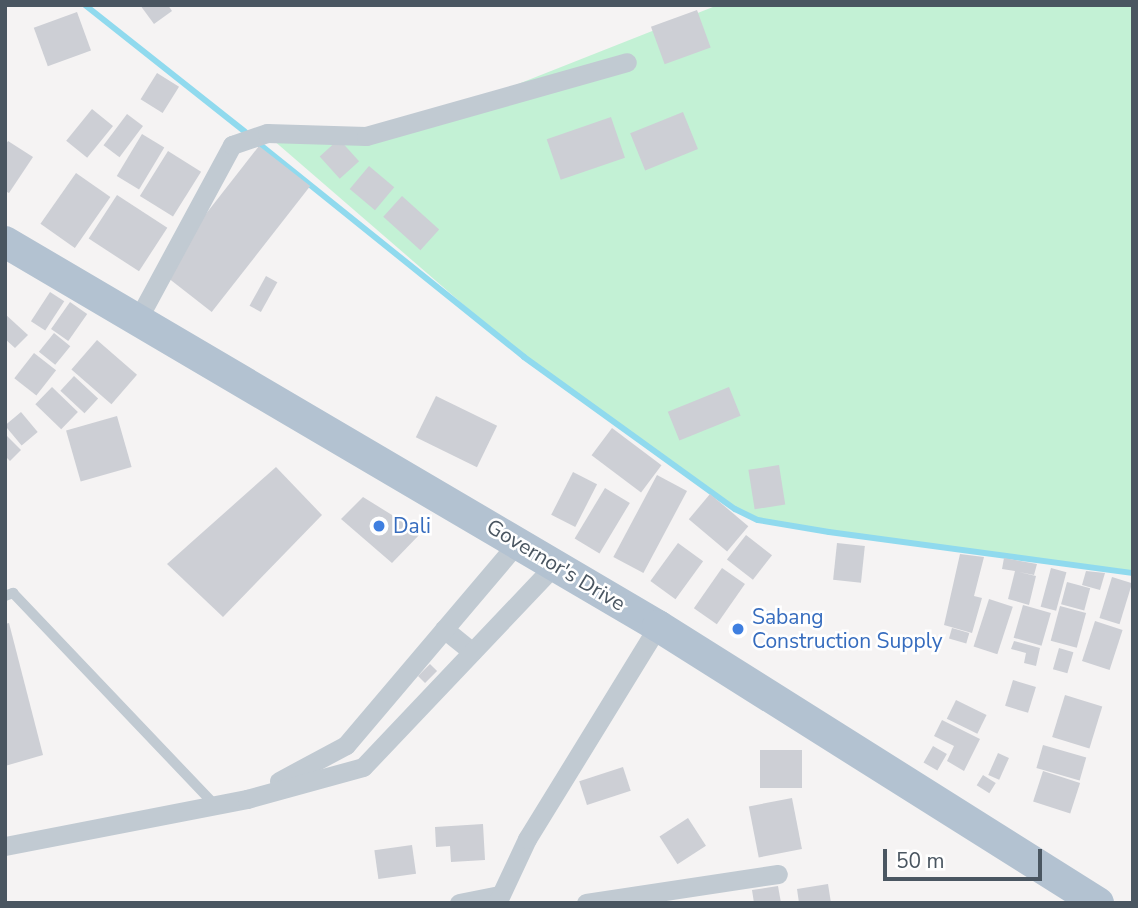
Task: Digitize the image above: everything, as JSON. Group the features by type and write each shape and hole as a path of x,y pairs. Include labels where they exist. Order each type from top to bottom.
{"main road":[{"name":"Governor's Drive","path":"5,242 658,626 1098,903"}],"street":[{"path":"138,319 232,145 267,133 366,136 627,61"},
{"path":"247,799 346,745 518,542"},
{"path":"5,846 213,803 247,799 363,767 555,565"},
{"path":"459,903 498,899 527,839 658,626"},
{"path":"444,629 472,652"},
{"path":"586,903 657,898 778,874"}],"lane":[{"path":"5,596 13,593 213,803"}],"green space":[{"path":"718,5 1133,5 1133,572 829,532 758,520 735,509 524,357 265,133 366,136 442,114"}],"building":[{"path":"140,5 168,5 172,11 154,24"},
{"path":"697,10 711,48 665,64 651,27"},
{"path":"77,12 91,51 48,66 34,28"},
{"path":"157,73 179,87 163,113 141,99"},
{"path":"92,109 113,126 87,158 66,141"},
{"path":"683,112 698,149 645,170 630,133"},
{"path":"127,114 143,126 120,157 104,145"},
{"path":"611,117 625,158 561,180 547,139"},
{"path":"142,134 164,147 139,189 117,176"},
{"path":"339,139 359,161 340,179 320,156"},
{"path":"8,141 33,157 9,193 5,191 5,146"},
{"path":"259,146 310,186 212,312 160,272"},
{"path":"168,151 201,172 173,217 140,196"},
{"path":"369,166 394,187 375,210 350,189"},
{"path":"76,173 110,197 75,248 40,224"},
{"path":"117,195 167,228 139,271 89,239"},
{"path":"402,196 439,229 420,250 383,217"},
{"path":"266,276 277,282 261,312 250,306"},
{"path":"50,292 64,301 45,331 31,321"},
{"path":"70,302 87,314 68,341 51,329"},
{"path":"5,314 28,335 15,348 5,339"},
{"path":"54,333 70,346 55,365 39,352"},
{"path":"97,340 137,375 111,404 71,369"},
{"path":"34,353 56,370 36,395 14,378"},
{"path":"74,376 98,399 84,413 60,391"},
{"path":"52,387 78,412 61,429 35,404"},
{"path":"729,387 741,416 679,440 668,412"},
{"path":"436,396 497,426 477,467 416,437"},
{"path":"21,412 38,432 22,445 5,426"},
{"path":"117,416 132,467 81,482 66,431"},
{"path":"612,428 662,465 641,492 592,455"},
{"path":"5,434 21,450 10,461 5,456"},
{"path":"779,465 785,505 755,509 748,470"},
{"path":"276,467 322,515 223,617 167,564"},
{"path":"573,472 597,484 575,527 551,515"},
{"path":"657,475 687,491 643,573 613,557"},
{"path":"605,488 630,503 599,554 575,539"},
{"path":"710,494 748,526 727,551 689,519"},
{"name":"Dali","path":"363,497 421,533 392,563 341,519"},
{"path":"746,535 772,555 753,580 727,559"},
{"path":"678,543 703,561 675,599 650,581"},
{"path":"837,543 865,546 861,583 833,580"},
{"path":"960,554 984,557 974,596 982,598 972,633 944,625"},
{"path":"1004,558 1037,564 1034,575 1019,572 1036,576 1029,605 1008,599 1015,571 1002,569"},
{"path":"722,568 745,584 717,624 694,608"},
{"path":"1051,568 1066,572 1056,611 1041,607"},
{"path":"1086,571 1105,573 1100,590 1082,585"},
{"path":"1112,577 1132,583 1120,624 1099,618"},
{"path":"1067,582 1090,588 1084,610 1061,604"},
{"path":"989,599 1013,607 997,654 974,647"},
{"path":"1023,605 1051,613 1042,646 1014,638"},
{"path":"1060,606 1086,613 1077,648 1051,641"},
{"path":"1095,621 1123,630 1110,670 1082,661"},
{"path":"9,623 43,755 5,766 5,624"},
{"path":"952,628 969,633 966,644 949,639"},
{"path":"1014,641 1040,648 1036,666 1024,663 1026,653 1011,649"},
{"path":"1059,648 1073,652 1067,673 1053,669"},
{"path":"430,664 437,671 425,683 418,676"},
{"path":"1013,680 1036,687 1028,713 1005,706"},
{"path":"1065,695 1102,706 1089,748 1052,737"},
{"path":"956,700 987,715 977,734 947,719"},
{"path":"942,720 980,739 964,771 947,761 954,746 934,736"},
{"path":"1043,745 1086,757 1080,780 1036,768"},
{"path":"933,746 947,754 937,770 924,762"},
{"path":"760,750 802,750 802,788 760,788"},
{"path":"998,753 1009,758 999,780 988,775"},
{"path":"623,767 631,791 587,805 579,781"},
{"path":"1043,771 1080,783 1070,813 1033,801"},
{"path":"983,775 996,783 989,793 977,785"},
{"path":"792,798 802,849 759,857 749,806"},
{"path":"688,818 706,846 677,864 659,837"},
{"path":"483,824 485,860 451,862 450,846 436,847 435,827"},
{"path":"412,845 416,874 378,879 374,850"},
{"path":"828,884 831,903 799,903 797,889"},
{"path":"778,886 781,903 754,903 752,890"}],"waterway":[{"path":"85,5 245,132"},
{"path":"258,143 524,357 735,509 758,520 829,532 1133,573"}],"place":[{"name":"Dali","path":"379,526"},
{"name":"Sabang Construction Supply","path":"738,629"}]}
